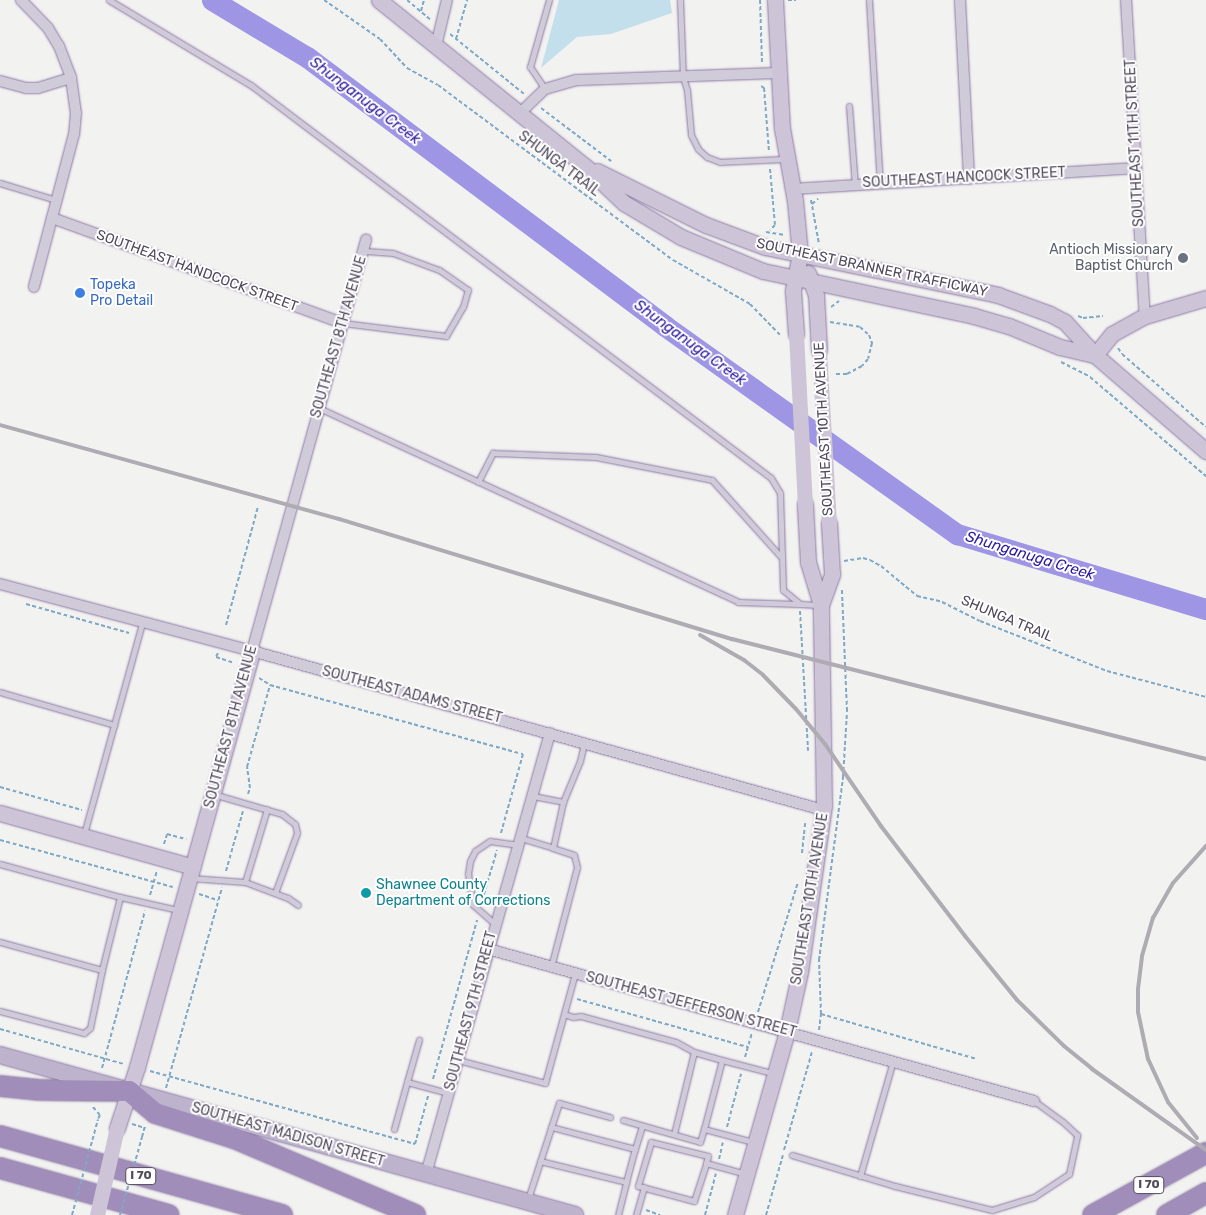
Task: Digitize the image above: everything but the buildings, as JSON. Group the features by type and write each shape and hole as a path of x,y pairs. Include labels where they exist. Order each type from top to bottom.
{"highway":[{"path":"0,1086 40,1090 98,1087 129,1091 155,1113 234,1138 415,1215"},
{"name":"I 70","path":"0,1136 282,1215"},
{"name":"I 70","path":"1092,1215 1206,1153"},
{"name":"I 70","path":"0,1168 169,1215"},
{"name":"I 70","path":"1167,1215 1206,1193"}],"main road":[{"name":"SOUTHEAST BRANNER TRAFFICWAY","path":"379,0 586,167 624,203 681,237 763,270 795,278 814,288 974,316 1018,329 1060,347 1095,355"},
{"name":"SOUTHEAST 10TH AVENUE","path":"735,1215 787,1030 807,937 823,810 824,735 821,605 808,562 805,504 790,337 793,291 800,246 800,188 787,159 782,128 775,0"},
{"name":"SOUTHEAST BRANNER TRAFFICWAY","path":"586,167 706,225 769,248 800,246 965,287 1016,300 1065,322 1095,355 1206,451"},
{"name":"SOUTHEAST 10TH AVENUE","path":"800,246 814,288 819,350 832,574 821,605"},
{"path":"1095,355 1112,334 1145,316 1206,298"},
{"name":"SOUTHEAST 8TH AVENUE","path":"97,1215 107,1163 137,1068 252,651"},
{"path":"0,813 160,857 189,878"},
{"path":"0,1055 98,1087"},
{"name":"SOUTHEAST MADISON STREET","path":"129,1091 575,1215"}],"street":[{"path":"21,0 48,28 59,46 71,78 76,113 74,134 34,287"},
{"path":"436,46 447,0"},
{"path":"960,0 969,179"},
{"name":"SOUTHEAST 11TH STREET","path":"1126,0 1145,316"},
{"path":"519,114 545,89 577,80 779,73"},
{"path":"0,81 26,88 38,88 71,78"},
{"name":"SOUTHEAST HANCOCK STREET","path":"800,188 1136,168"},
{"name":"SOUTHEAST HANDCOCK STREET","path":"52,218 342,323"},
{"name":"SOUTHEAST 8TH AVENUE","path":"252,651 366,239"},
{"name":"SOUTHEAST ADAMS STREET","path":"0,584 252,651 823,810"},
{"name":"SOUTHEAST 9TH STREET","path":"426,1174 550,734"},
{"name":"SOUTHEAST JEFFERSON STREET","path":"488,949 787,1030 1034,1101"}],"lane":[{"path":"109,0 252,86 771,478 780,493 783,590 800,604"},
{"path":"545,89 530,67 549,0"},
{"path":"680,0 683,77 687,90 691,135 698,149 707,157 720,162 787,159"},
{"path":"869,0 880,183"},
{"path":"849,106 855,184"},
{"path":"0,182 57,200"},
{"path":"342,323 446,336 463,307 468,290 439,270 393,252 362,251"},
{"path":"319,408 738,602 821,605"},
{"path":"478,482 493,453 596,457 712,480 782,558"},
{"path":"83,837 142,623"},
{"path":"0,692 114,725"},
{"path":"553,848 563,802 580,761 584,743"},
{"path":"213,794 288,816 294,824 297,833 275,893"},
{"path":"533,796 563,802"},
{"path":"245,882 267,809"},
{"path":"495,924 473,905 468,874 470,861 475,850 490,841 520,842 553,848 574,855 577,867 551,966"},
{"path":"0,864 120,897 180,911"},
{"path":"189,878 245,882 275,893 298,905"},
{"path":"0,1011 84,1033 90,1028 94,1000 120,897"},
{"path":"0,942 102,970"},
{"path":"458,1060 545,1084 575,973"},
{"path":"564,1014 573,1017 581,1016 676,1042 694,1052 775,1074"},
{"path":"394,1129 419,1040"},
{"path":"674,1134 694,1052"},
{"path":"623,1120 700,1142 722,1060"},
{"path":"860,1176 893,1061"},
{"path":"407,1082 449,1093"},
{"path":"792,1155 860,1176 992,1210 1034,1197 1069,1174 1077,1134 1034,1101"},
{"path":"527,1202 559,1103 610,1117"},
{"path":"552,1126 635,1149"},
{"path":"618,1215 642,1126"},
{"path":"704,1129 756,1142"},
{"path":"651,1142 708,1156 706,1163 694,1201 638,1186 651,1142"},
{"path":"540,1161 626,1182"},
{"path":"706,1163 746,1174"},
{"path":"636,1215 644,1187"}],"path":[{"name":"SHUNGA TRAIL","path":"324,0 380,39 407,68 438,86 673,260 750,304 790,337"},
{"path":"407,0 583,141 616,164"},
{"path":"421,11 424,0"},
{"path":"456,39 467,0"},
{"path":"758,62 763,62 760,0"},
{"path":"788,0 796,0"},
{"path":"754,85 764,88 775,225 770,231 762,233"},
{"path":"800,188 812,204 812,213 819,244 826,253"},
{"path":"770,231 800,246"},
{"path":"769,248 770,231"},
{"path":"819,244 826,253"},
{"path":"814,288 842,299 831,307 828,313"},
{"path":"1074,314 1083,318 1102,316"},
{"path":"828,322 860,326 870,335 872,343 868,359 862,366 847,374 835,374"},
{"path":"1122,340 1118,348 1122,354 1206,427"},
{"path":"1055,359 1090,377 1206,476"},
{"path":"226,625 258,506"},
{"name":"SHUNGA TRAIL","path":"840,562 863,558 870,560 881,566 917,596 942,602 980,621 1107,671 1206,696"},
{"path":"26,604 134,635"},
{"path":"800,604 809,758"},
{"path":"0,1029 415,1144 523,754 270,685 236,663 216,657 218,651"},
{"path":"0,787 85,811"},
{"path":"72,1215 100,1115 93,1107 104,1058 167,834 188,839"},
{"path":"0,840 153,882 189,878 218,900"},
{"path":"569,996 748,1047"},
{"path":"821,1014 977,1059"},
{"path":"120,1215 145,1125"}],"shaded area":[{"path":"559,0 670,0 672,13 611,34 577,37 541,68"}],"waterway":[{"name":"Shunganuga Creek","path":"212,0 307,57 665,326 957,534 1206,609"}],"railway":[{"path":"0,425 339,519 732,639 1206,759"},
{"path":"700,635 744,660 763,675 796,709 825,744 881,826 965,936 1017,1000 1064,1046 1092,1069 1206,1150"},
{"path":"1197,1138 1168,1102 1148,1059 1138,1012 1138,989 1142,956 1153,918 1173,883 1206,846"}],"place":[{"name":"Antioch Missionary Baptist Church","path":"1183,258"},
{"name":"Topeka Pro Detail","path":"80,293"},
{"name":"Shawnee County Department of Corrections","path":"366,893"}]}
